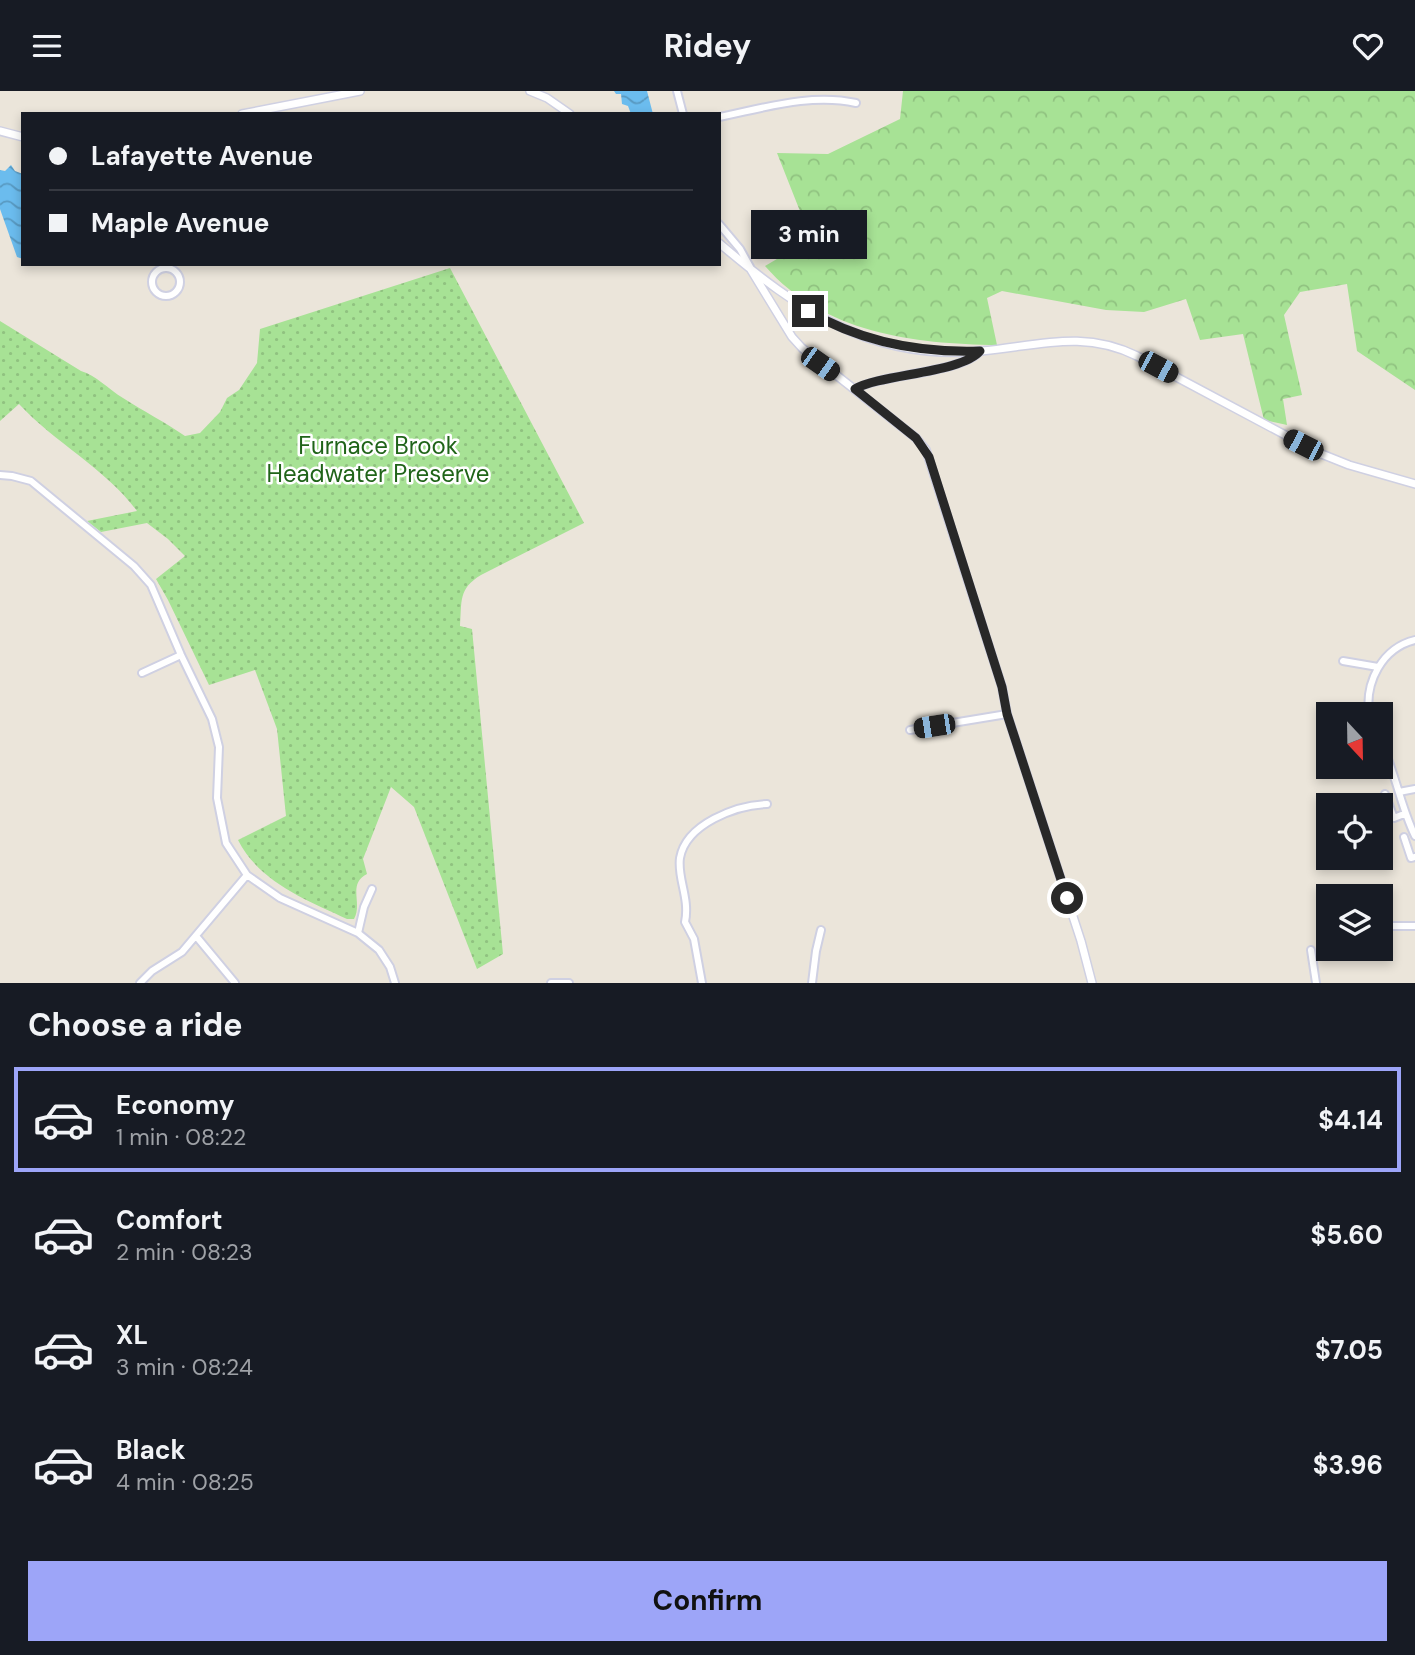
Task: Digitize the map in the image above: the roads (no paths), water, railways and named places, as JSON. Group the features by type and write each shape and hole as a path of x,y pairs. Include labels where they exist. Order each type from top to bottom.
{"street":[{"path":"297,91 302,101"},
{"path":"251,112 360,91"},
{"path":"530,91 547,97 567,112"},
{"path":"677,91 682,112"},
{"path":"721,117 807,100 838,99 856,103"},
{"path":"0,131 21,136"},
{"path":"721,226 740,249 792,337 820,364 916,438 926,450 1092,983"},
{"path":"721,245 777,290 823,320 871,339 927,351 980,351 1067,341 1111,345 1137,356 1319,453 1349,465 1415,484"},
{"path":"168,266 178,274 180,283 175,293 165,296 153,290 151,281 155,272 168,266"},
{"path":"855,389 951,364 976,356 980,351"},
{"path":"0,475 31,481 134,566 151,585 212,719 219,747 217,798 226,843 247,875 280,898 358,933 379,950 390,967 395,983"},
{"path":"1369,702 1370,687 1378,667 1406,642 1415,640"},
{"path":"142,674 181,655"},
{"path":"1343,661 1378,667"},
{"path":"910,730 1007,714"},
{"path":"1393,772 1404,814 1415,836"},
{"path":"1399,792 1415,789"},
{"path":"702,983 694,939 685,922 688,908 680,859 683,850 696,829 713,819 766,804"},
{"path":"1393,815 1394,818 1404,814"},
{"path":"1405,837 1410,858 1415,857"},
{"path":"140,983 152,971 182,952 247,875"},
{"path":"358,933 372,889"},
{"path":"1393,926 1415,926"},
{"path":"813,983 821,930"},
{"path":"196,936 235,983"},
{"path":"1311,950 1316,983"},
{"path":"551,983 569,983"}],"water":[{"path":"614,91 647,91 652,112 630,112 628,106 622,104 621,94"},
{"path":"11,165 21,173 21,258 17,257 0,209 0,170 5,171"}],"park label":[{"name":"Furnace Brook Headwater Preserve","path":"378,460"}]}
